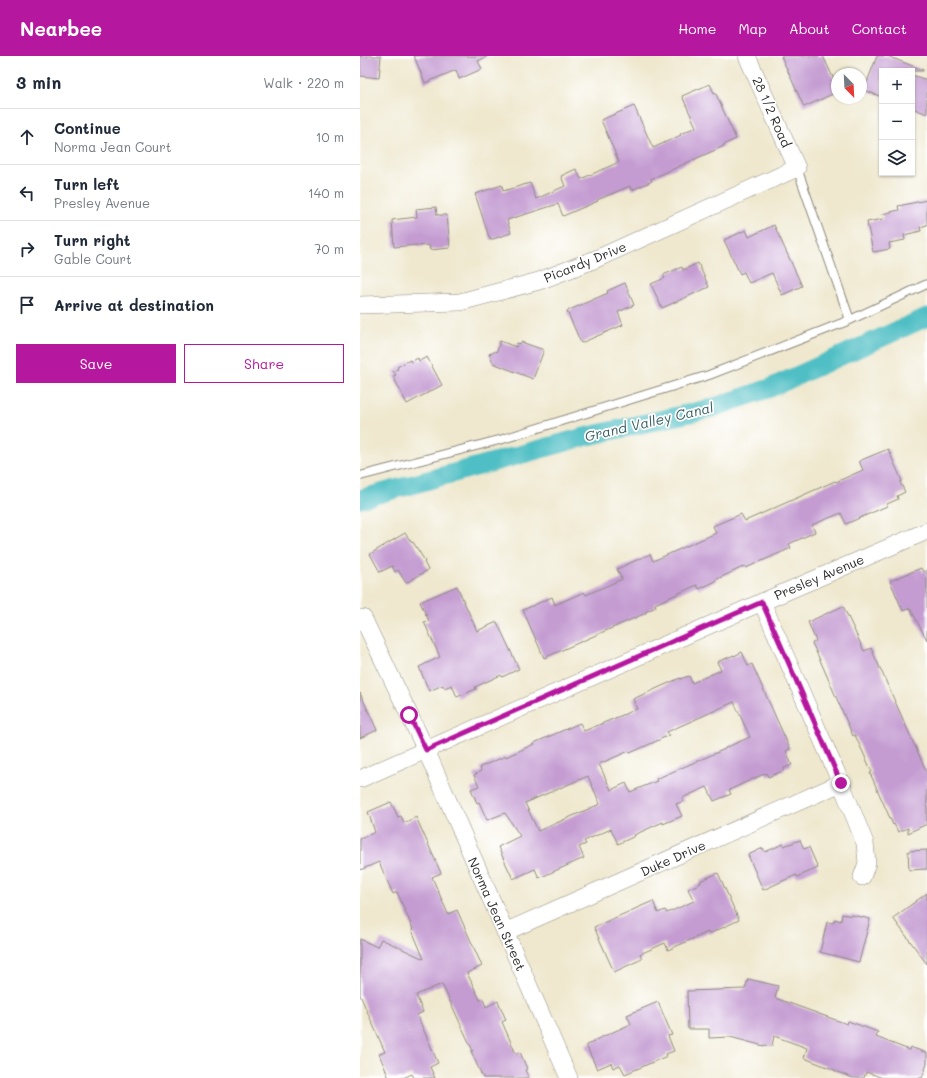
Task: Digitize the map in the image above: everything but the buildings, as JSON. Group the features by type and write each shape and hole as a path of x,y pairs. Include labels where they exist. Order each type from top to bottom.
{"street":[{"name":"28 1/2 Road","path":"747,56 797,168"},
{"name":"Picardy Drive","path":"360,305 460,302 539,281 596,258 797,168"},
{"name":"Presley Avenue","path":"360,779 927,531"},
{"path":"762,602 841,783 865,843 867,863 862,877"},
{"name":"Norma Jean Street","path":"364,618 426,750 569,1078"},
{"name":"Duke Drive","path":"505,932 841,783"}],"lane":[{"path":"797,168 850,320"},
{"path":"360,476 503,439 709,375 850,320 927,284"}],"waterway":[{"name":"Grand Valley Canal","path":"360,499 584,437 712,408 770,388 927,317"}],"route":[{"path":"409,715 426,750 762,602 841,783"}]}
